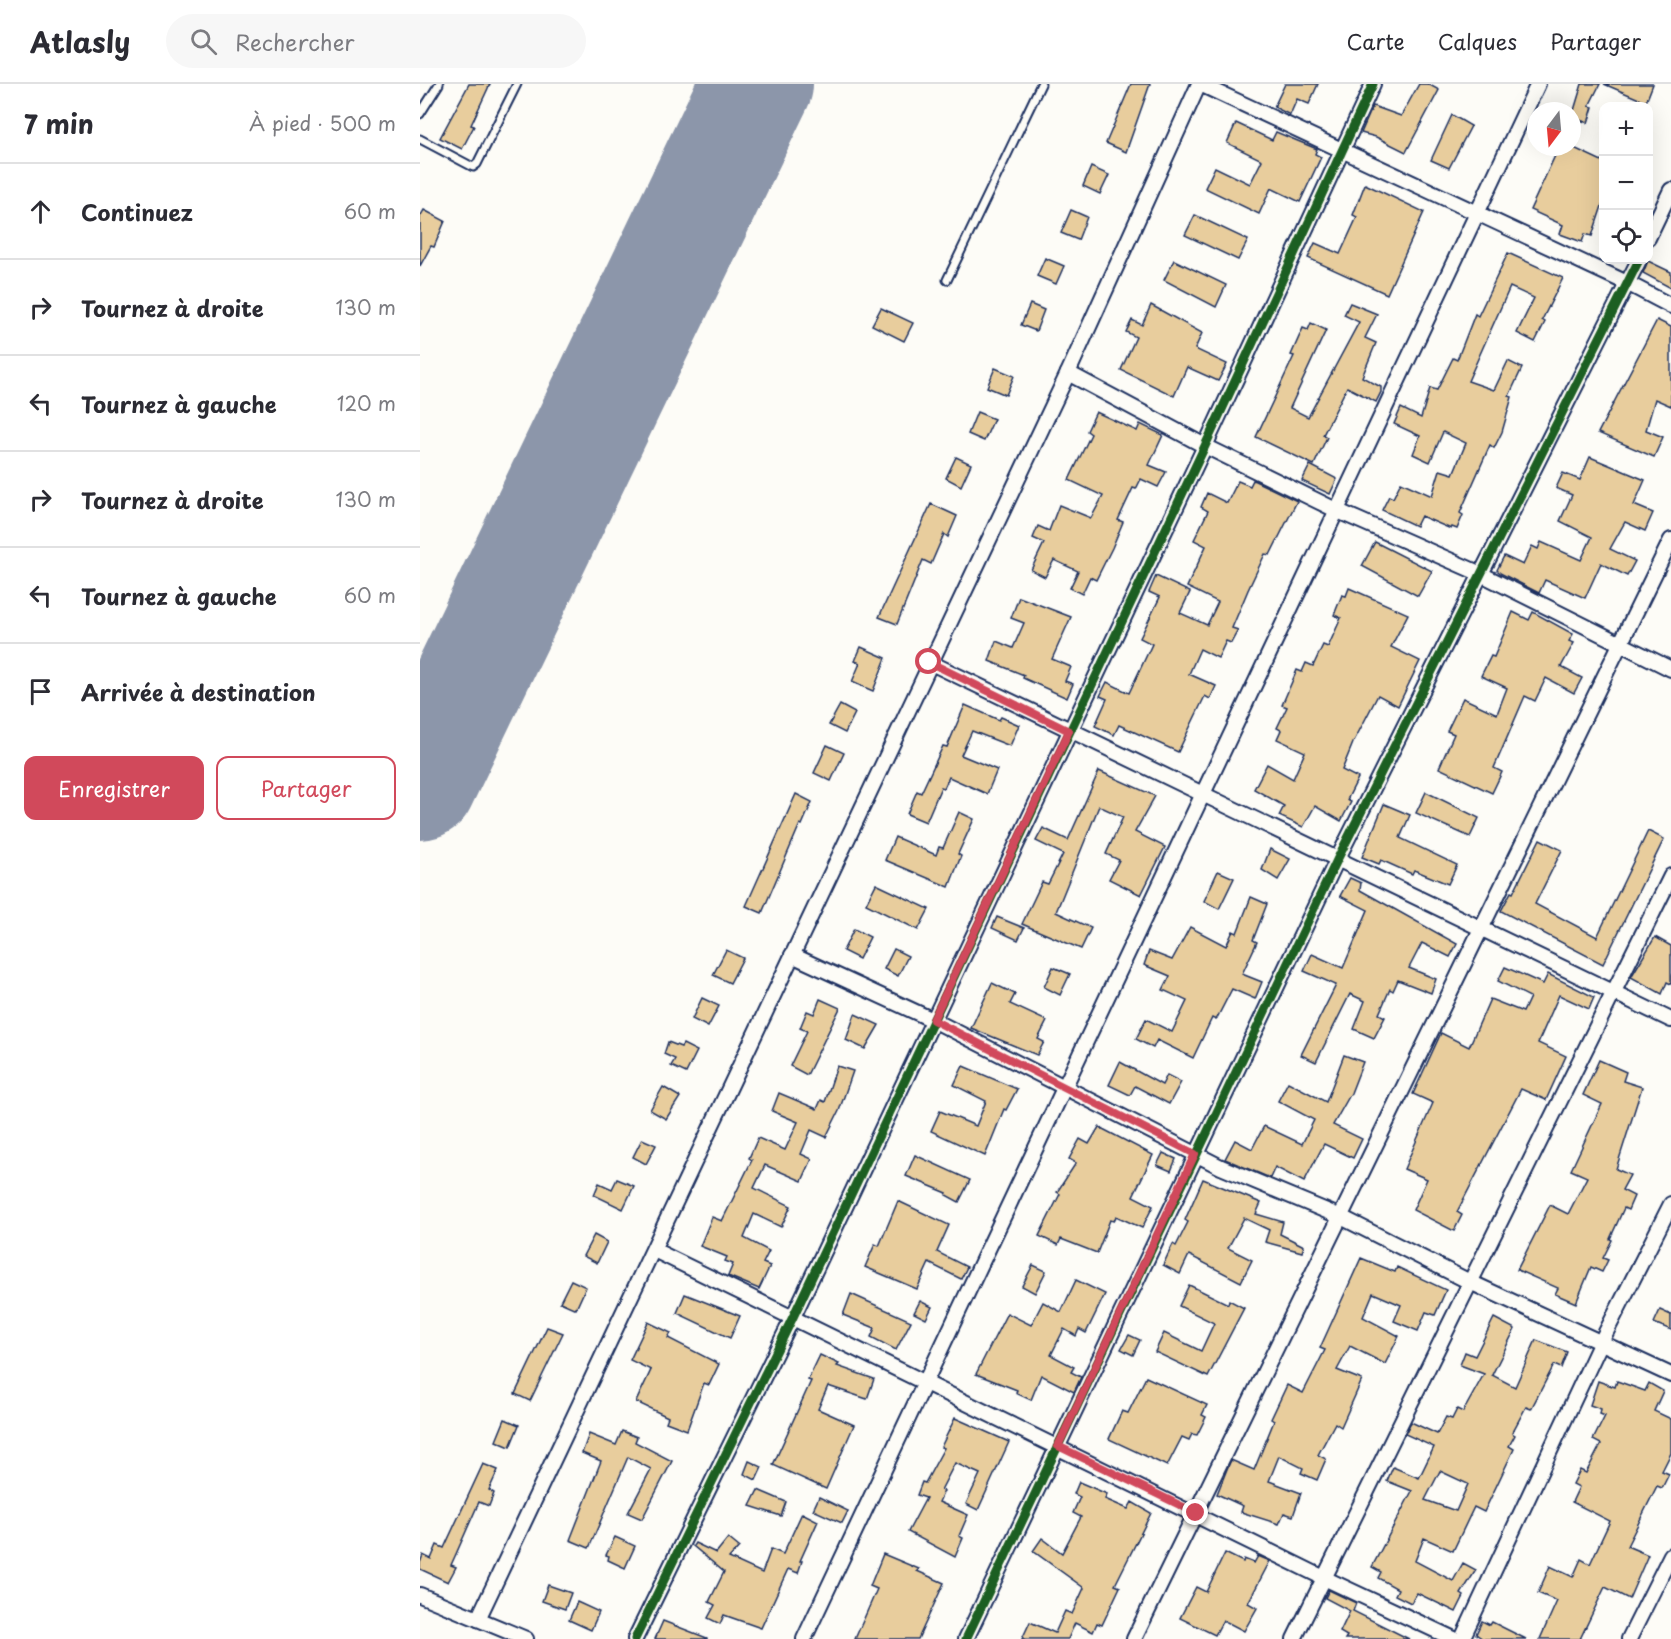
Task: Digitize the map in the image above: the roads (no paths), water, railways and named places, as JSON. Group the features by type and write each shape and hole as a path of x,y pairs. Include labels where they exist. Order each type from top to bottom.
{"street":[{"path":"478,1619 654,1250 929,662 1068,373 1199,84 1628,283 1671,306"},
{"path":"635,1639 793,1317 1205,446 1373,84"},
{"path":"804,1639 1538,84"},
{"path":"1653,228 1671,190"},
{"path":"966,1639 1195,1154 1338,858 1636,264"},
{"path":"1068,373 1205,446 1338,511 1481,574 1671,669"},
{"path":"1134,1639 1671,540"},
{"path":"929,662 1671,1020"},
{"path":"1294,1639 1671,876"},
{"path":"792,955 933,1020 1066,1086 1195,1154 1341,1217 1470,1282 1671,1375"},
{"path":"1462,1639 1601,1342 1671,1204"},
{"path":"654,1250 1196,1513 1324,1578 1454,1639"},
{"path":"1629,1639 1671,1555"},
{"path":"420,1595 526,1639"}],"lane":[{"path":"420,114 439,84"},
{"path":"420,140 473,167 477,164 517,84"},
{"path":"947,280 1041,84"}]}
